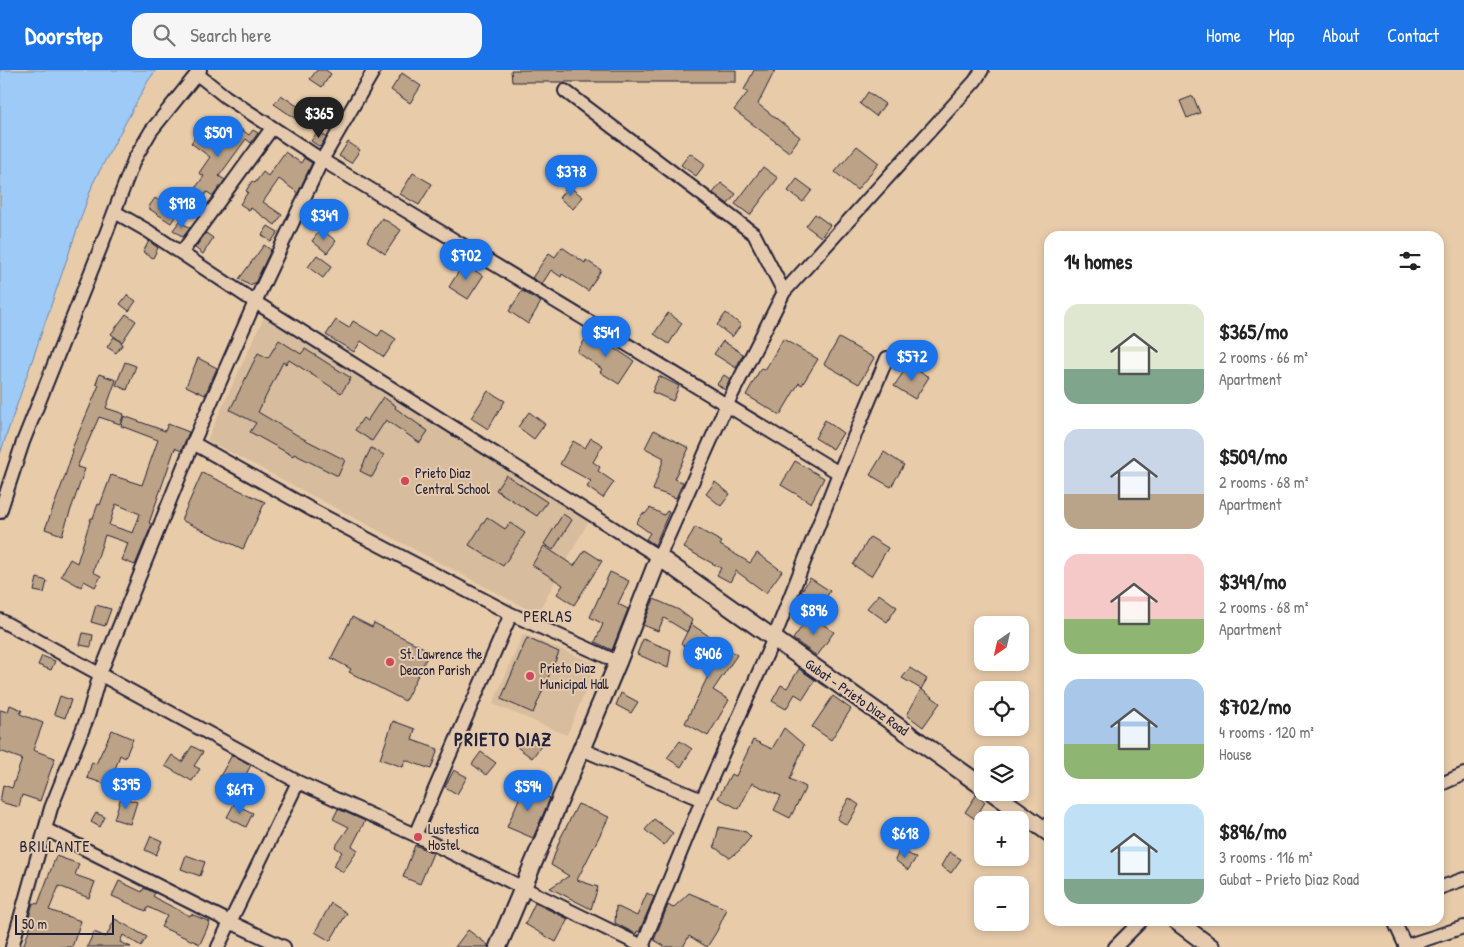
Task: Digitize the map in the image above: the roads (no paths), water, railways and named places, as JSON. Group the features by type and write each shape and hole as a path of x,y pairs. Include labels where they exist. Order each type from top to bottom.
{"main road":[{"name":"Gubat - Prieto Diaz Road","path":"659,557 974,780"},
{"path":"498,947 618,662 659,557"},
{"path":"1005,801 1044,829"},
{"path":"1183,926 1211,947"}],"street":[{"path":"12,947 45,829 88,716 100,674 193,442 255,302 322,160 374,70"},
{"path":"115,212 182,252 255,302 659,557 727,404 784,292 975,81 982,70"},
{"path":"0,512 23,442 134,160 147,138 198,72 226,97 322,160 839,473"},
{"path":"565,91 754,234 784,292"},
{"path":"182,252 272,128"},
{"path":"0,620 298,782 416,835 643,947 702,800 774,638 887,358"},
{"path":"193,442 316,512 511,614 618,662"},
{"path":"416,835 511,614"},
{"path":"581,749 702,800"},
{"path":"1444,783 1464,774"},
{"path":"218,947 298,782"},
{"path":"45,829 284,947"},
{"path":"1444,886 1464,880"},
{"path":"1115,947 1136,926"},
{"path":"1396,926 1406,947 1464,927"}],"water":[{"path":"0,70 156,70 148,81 93,183 0,454"}],"place":[{"name":"Prieto Diaz Central School","path":"405,481"},
{"name":"St. Lawrence the Deacon Parish","path":"390,662"},
{"name":"Prieto Diaz Municipal Hall","path":"530,676"},
{"name":"Lustestica Hostel","path":"418,837"}],"district":[{"name":"PERLAS","path":"548,616"},
{"name":"PRIETO DIAZ","path":"503,739"},
{"name":"BRILLANTE","path":"55,846"}]}
